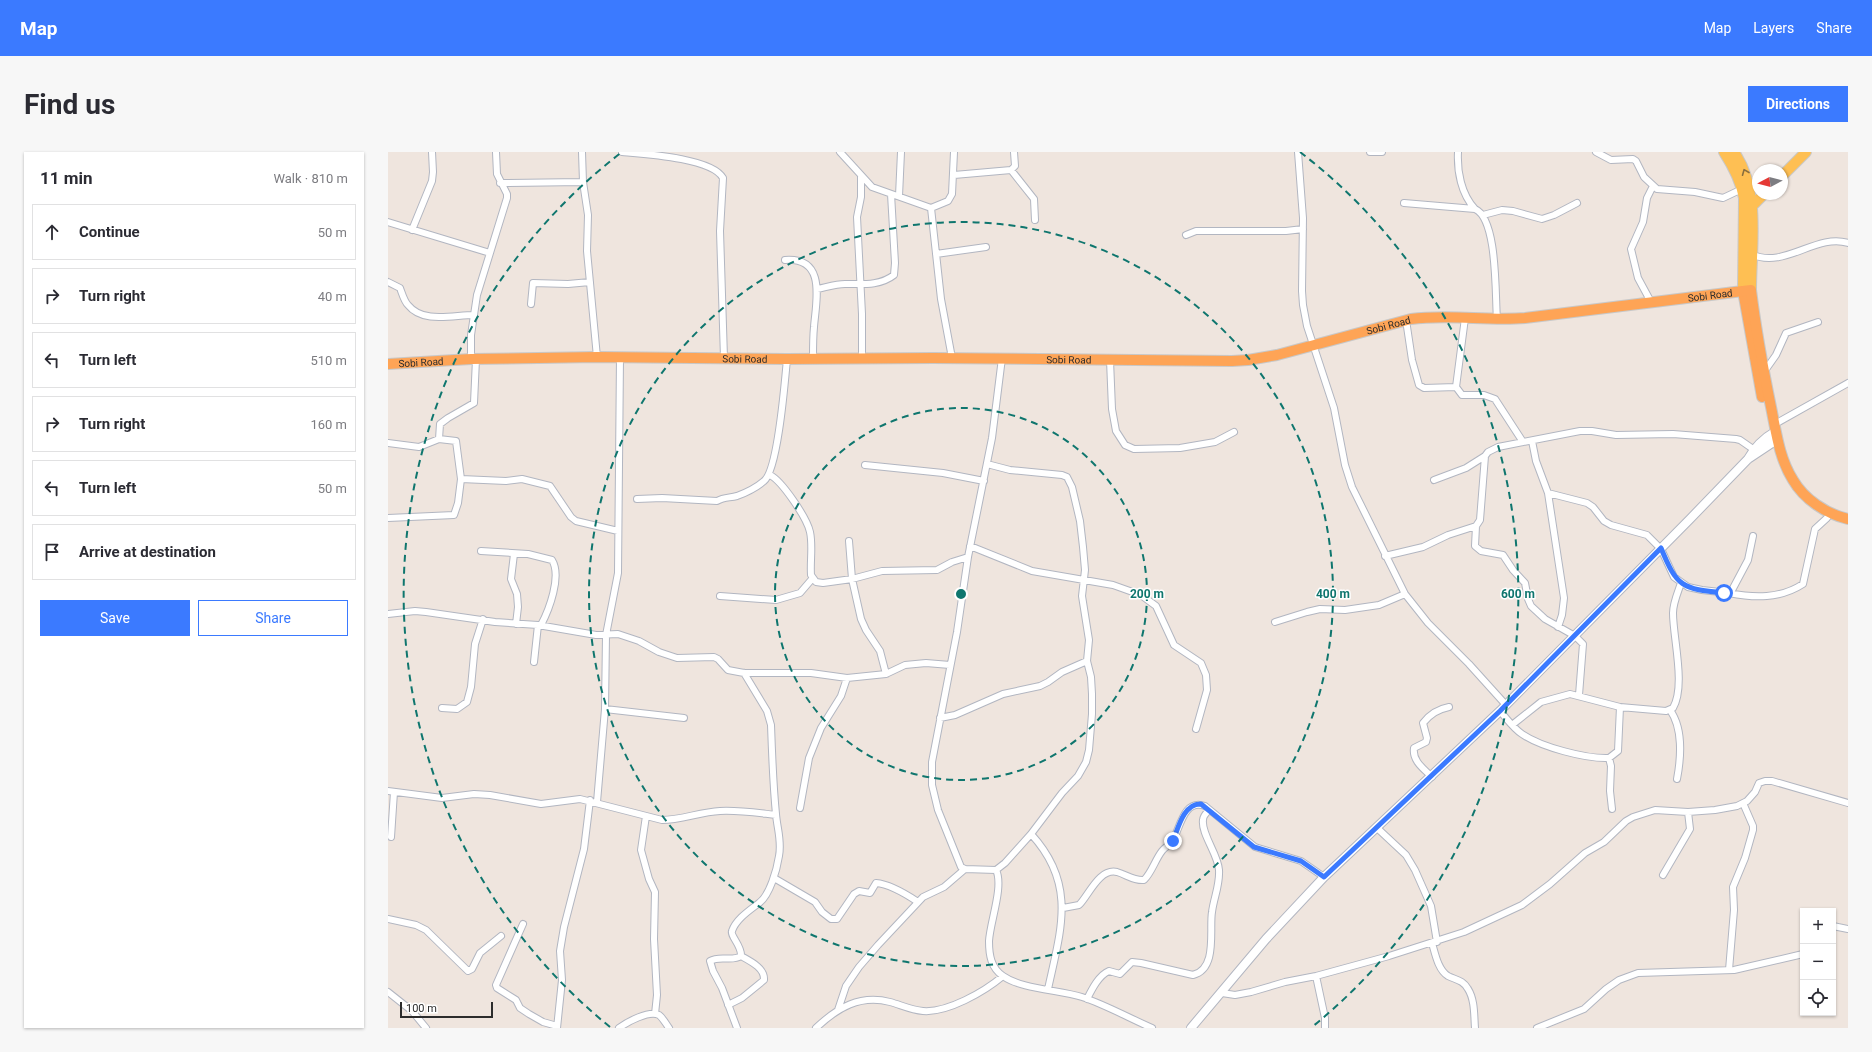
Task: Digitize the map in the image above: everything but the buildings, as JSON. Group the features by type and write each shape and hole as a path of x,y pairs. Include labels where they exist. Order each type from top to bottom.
{"highway":[{"name":"Sobi Road","path":"388,364 473,359 597,357 1248,360 1314,345 1406,320 1431,317 1497,319 1525,318 1747,291"},
{"path":"1747,291 1764,372 1774,434 1787,470 1802,492 1819,507 1848,519"},
{"path":"1747,291 1751,340 1782,473 1788,485 1806,504 1826,518 1848,525"}],"main road":[{"path":"1724,152 1749,192"},
{"path":"1734,152 1746,175 1749,192 1747,291"},
{"path":"1786,164 1799,152"},
{"path":"1788,170 1806,152"},
{"path":"1747,291 1751,254 1748,210 1758,200"}],"street":[{"path":"412,230 432,181 432,152"},
{"path":"440,439 440,424 474,403 474,315 477,295 507,198 507,194 496,174 496,152"},
{"path":"582,152 583,182 588,215 587,251 597,357"},
{"path":"622,152 688,159 720,173 723,178 720,231 724,358"},
{"path":"840,152 856,168 861,177 872,187 931,208 948,201 952,194 954,152"},
{"path":"899,196 901,152"},
{"path":"954,175 1011,170 1015,166 1014,152"},
{"path":"1298,152 1303,229 1302,291 1307,326 1334,408 1345,465 1352,487 1405,594 1428,623 1506,704"},
{"path":"1370,152 1382,152"},
{"path":"1458,152 1458,170 1469,202 1483,216 1487,225 1496,272 1497,319"},
{"path":"1596,152 1611,160 1628,158 1633,159 1640,168 1644,178 1657,189 1695,192 1723,198 1749,192"},
{"path":"688,159 690,153"},
{"path":"1011,170 1034,199 1035,220"},
{"path":"861,177 861,196 857,217 859,285 862,314 862,358"},
{"path":"500,183 583,182"},
{"path":"1651,302 1638,278 1631,249 1643,222 1647,198 1653,186"},
{"path":"818,289 845,284 859,285 887,280 894,276 895,263 891,194"},
{"path":"1404,203 1475,209"},
{"path":"1483,216 1502,210 1513,211 1534,218 1542,218 1554,214 1571,204 1577,203"},
{"path":"931,208 941,299 952,358"},
{"path":"388,222 490,253"},
{"path":"1186,235 1196,231 1286,231 1303,229"},
{"path":"1751,254 1768,258 1786,256 1832,241 1848,243"},
{"path":"936,254 986,247"},
{"path":"785,260 798,261 810,267 818,289 813,358"},
{"path":"388,282 400,288 407,304 418,315 474,315"},
{"path":"531,304 533,283 568,284 590,282"},
{"path":"1465,318 1456,387 1462,395 1484,395 1495,399 1523,442"},
{"path":"1406,320 1412,360 1419,385 1424,388 1456,387"},
{"path":"1764,372 1776,356 1786,333 1818,322"},
{"path":"596,802 605,709 606,634 618,573 620,357"},
{"path":"987,464 1010,470 1062,475 1067,477 1072,487 1080,521 1085,570 1082,596 1088,640 1092,714 1086,762 1078,776 1062,793 1031,834 1005,864 996,870 965,869 961,867 938,810 932,785 932,762 970,546 987,464 1002,358"},
{"path":"637,498 717,501 723,497 737,496 764,481 770,474 782,405 787,359"},
{"path":"1110,360 1112,409 1116,431 1125,445 1134,449 1186,447 1215,442 1234,432"},
{"path":"1748,459 1753,449 1848,383"},
{"path":"1434,480 1466,468 1485,456 1488,452 1498,447 1580,431 1631,436 1673,434 1736,439 1753,449"},
{"path":"1191,1028 1266,939 1324,877 1376,827 1432,777 1500,711 1774,434"},
{"path":"388,443 419,447 440,439 456,441 461,479 458,503 454,515 388,518"},
{"path":"1532,441 1536,461 1548,493 1564,598 1562,615 1558,627"},
{"path":"1485,456 1480,520 1476,526 1475,546 1481,551 1502,554 1525,582 1528,599 1531,606 1545,620 1575,636 1584,645 1579,696"},
{"path":"865,465 943,473 984,481"},
{"path":"720,596 776,600 800,593 812,579 812,549 810,531 791,497 781,484 770,474"},
{"path":"461,479 506,481 522,479 544,483 554,490 571,517 576,521 618,531"},
{"path":"1548,493 1587,503 1593,507 1604,521 1618,528 1647,535 1661,548 1670,570 1681,583 1702,590 1756,597 1771,596 1803,584 1815,529 1826,518"},
{"path":"1385,556 1423,547 1448,535 1476,526"},
{"path":"1729,593 1748,560 1753,536"},
{"path":"849,541 852,579 862,619 866,630 880,651 886,674"},
{"path":"970,546 1032,571 1113,585 1141,595 1156,606 1174,645 1201,664 1206,675 1207,690 1196,728"},
{"path":"481,551 528,554 543,557 552,560 556,567 550,607 540,625 534,662"},
{"path":"514,554 511,579 517,594 518,607 516,624"},
{"path":"812,579 823,583 852,579 882,571 937,570 968,557"},
{"path":"1670,710 1677,702 1678,696 1678,664 1673,613 1681,583"},
{"path":"1275,622 1320,609 1345,610 1361,606 1379,605 1405,594"},
{"path":"388,614 415,612 516,624 540,625 572,632 618,634 628,637 659,652 677,658 714,657 718,659 728,670 744,673 811,673 847,678 886,674 905,665 926,663 950,665"},
{"path":"442,708 457,709 467,702 471,688 475,644 483,620"},
{"path":"940,718 955,715 1003,694 1040,686 1062,672 1088,661"},
{"path":"741,956 740,947 732,936 732,930 748,910 761,903 774,878 781,842 776,815 771,725 767,711 744,673"},
{"path":"800,808 809,758 821,728 841,696 847,678"},
{"path":"1512,725 1541,702 1570,694 1620,707 1670,710"},
{"path":"1500,711 1522,734 1552,747 1580,755 1609,758 1618,751 1620,707"},
{"path":"1432,777 1418,763 1414,755 1414,748 1426,742 1427,738 1424,722 1440,709 1449,708"},
{"path":"605,709 684,718"},
{"path":"1670,710 1674,716 1677,726 1680,750 1680,764 1677,778"},
{"path":"1609,758 1611,766 1610,791 1612,809"},
{"path":"1222,993 1235,995 1285,982 1316,976 1464,932 1522,905 1550,884 1585,853 1604,842 1626,821 1654,810 1688,812 1715,810 1737,806 1755,792 1759,783 1765,781 1772,781 1848,803"},
{"path":"392,837 391,792 442,798 474,794 490,795 541,804 568,799 590,800 646,816 670,820 699,813 720,811 776,815"},
{"path":"524,924 496,985 497,988 516,1000 520,1008 543,1022 557,1027 562,980 560,951 564,927 584,849 590,800"},
{"path":"1729,970 1734,910 1733,887 1745,858 1753,830 1753,826 1743,802"},
{"path":"1063,908 1079,905 1096,883 1107,874 1118,872 1131,878 1144,880 1162,850 1173,841 1184,815 1196,804 1205,806 1254,847 1301,861 1324,877"},
{"path":"1087,999 1093,987 1104,973 1110,970 1120,974 1132,962 1193,975 1198,973 1206,964 1211,948 1211,918 1219,880 1217,858 1203,827 1204,817 1209,810"},
{"path":"1663,876 1690,829 1688,812"},
{"path":"646,816 641,850 648,879 656,892 654,939 658,995 655,1014"},
{"path":"1376,827 1406,855 1415,870 1431,906 1434,942 1442,971 1448,976 1463,982 1469,990 1473,1004 1475,1028"},
{"path":"1031,834 1038,841 1057,874 1063,908 1056,958 1048,989"},
{"path":"838,1010 846,986 859,967 923,897 944,887 965,869"},
{"path":"996,870 999,885 989,932 989,950 991,962 1003,976 1025,984 1087,999 1152,1028"},
{"path":"774,878 815,902 822,912 831,919 837,919 854,894 859,891 870,893 876,883 883,884 903,892 918,902"},
{"path":"388,919 416,925 426,930 468,971 472,969 480,953 501,936"},
{"path":"1836,927 1848,929"},
{"path":"1536,1028 1584,1009 1606,989 1619,980 1638,973 1729,970 1800,955"},
{"path":"728,1005 742,998 764,980 765,975 762,971 754,963 741,956 737,958 717,958 710,961 712,971 722,988 728,1005 737,1028"},
{"path":"816,1028 838,1010 859,1001 875,999 916,1010 933,1010 976,996 1003,976"},
{"path":"1316,976 1325,1018 1325,1028"},
{"path":"388,992 412,1011 426,1028"},
{"path":"619,1028 639,1017 655,1014 659,1015 669,1028"}],"route":[{"path":"1173,841 1184,815 1192,806 1201,804 1254,847 1301,861 1314,868 1324,877 1376,827 1432,777 1500,711 1661,548 1670,570 1674,577 1679,581 1688,586 1702,590 1724,593"}]}
